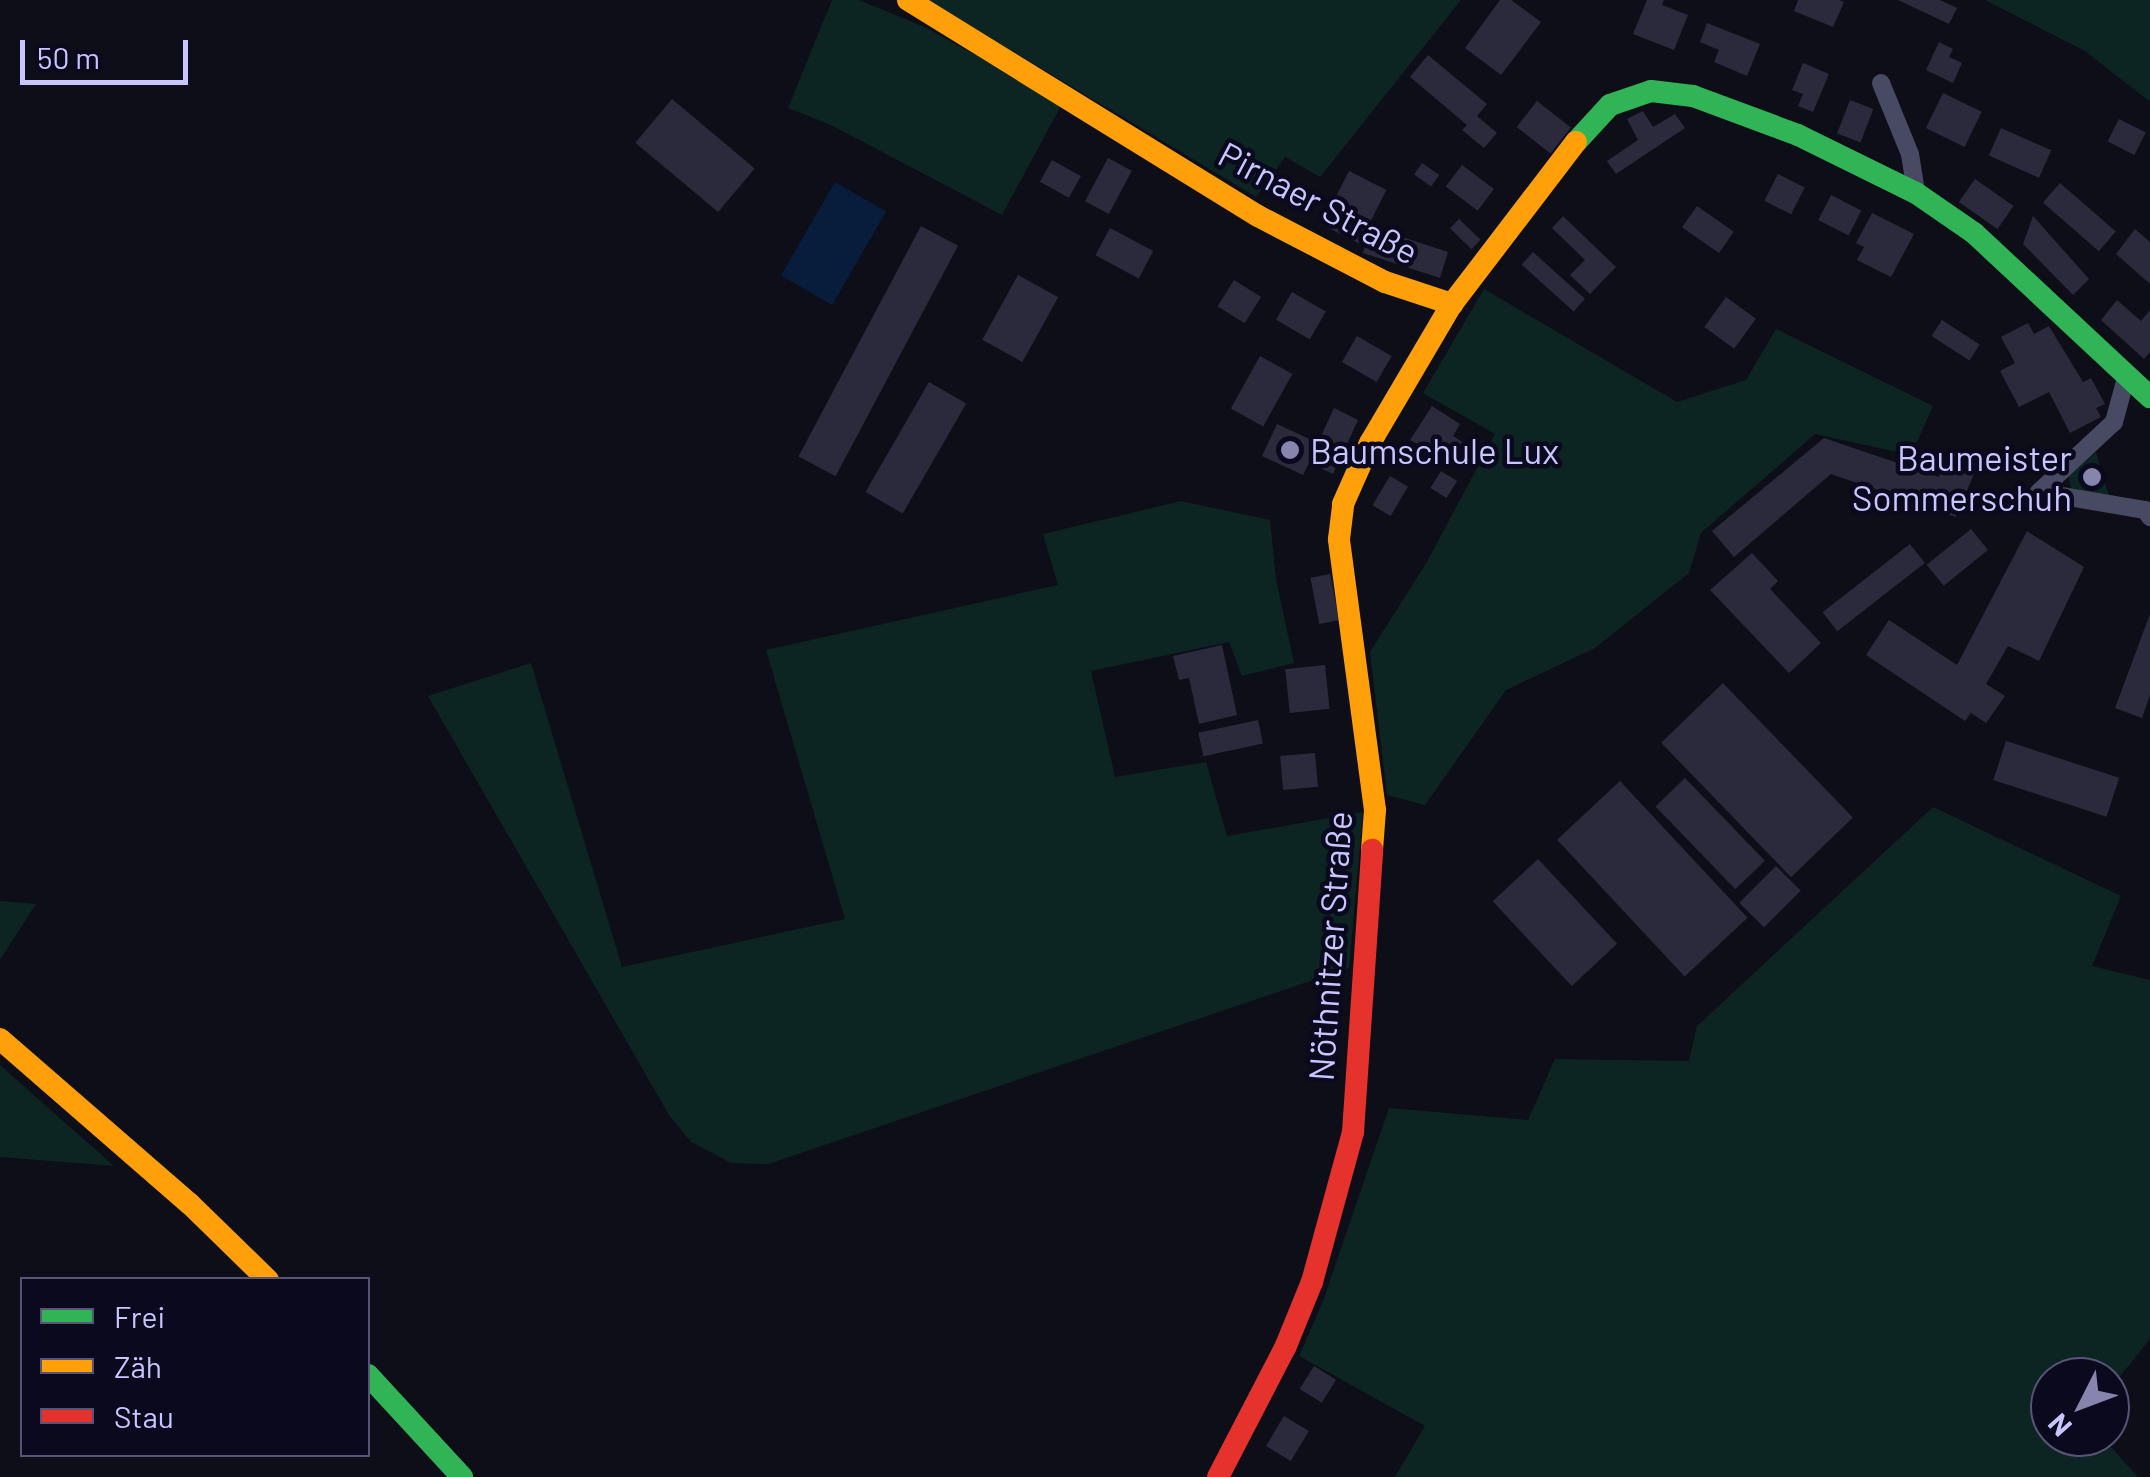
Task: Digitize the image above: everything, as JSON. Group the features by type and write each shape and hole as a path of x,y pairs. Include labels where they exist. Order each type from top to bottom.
{"street":[{"name":"Pirnaer Straße","path":"908,0 1258,216 1385,282 1452,304"},
{"path":"1881,83 1910,154 1916,193"},
{"path":"1452,304 1581,135 1610,105 1652,91 1693,96 1798,135 1916,193 2012,264 2150,397"},
{"name":"Nöthnitzer Straße","path":"1218,1477 1298,1315 1352,1132 1375,810 1340,538 1343,504 1370,442 1452,304"},
{"path":"2126,378 2114,422 2038,492 2145,510 2150,517"},
{"path":"5,1044 190,1204 265,1277"},
{"path":"370,1378 462,1477"}],"green space":[{"path":"832,0 859,0 927,28 1062,104 1002,215 831,125 788,108"},
{"path":"927,0 1461,0 1320,177 1285,157 1256,197"},
{"path":"1985,0 2150,0 2150,102 2085,51"},
{"path":"1484,289 1677,402 1746,380 1776,329 1933,406 1911,455 1815,434 1701,533 1689,573 1595,648 1506,690 1425,805 1387,795 1370,652 1428,560 1495,434 1423,393"},
{"path":"2096,452 2109,496 2072,491 2068,476"},
{"path":"1181,501 1270,520 1276,579 1294,663 1242,676 1229,642 1091,671 1115,777 1206,762 1227,836 1363,812 1349,968 768,1164 731,1163 691,1142 669,1115 428,696 531,663 622,967 845,919 766,650 1058,585 1043,534"},
{"path":"1933,807 2121,896 2092,966 2150,980 2150,1339 2130,1364 2130,1357 2030,1357 2030,1457 2120,1457 2138,1477 1395,1477 1425,1426 1299,1356 1322,1304 1389,1108 1528,1120 1555,1059 1689,1061 1697,1026"},
{"path":"0,901 36,904 0,960"},
{"path":"0,1065 114,1166 0,1157"}],"water":[{"path":"835,182 886,212 832,305 781,276"}],"building":[{"path":"1500,0 1511,0 1541,22 1501,75 1465,48"},
{"path":"1647,0 1664,0 1662,5 1688,15 1674,50 1633,34"},
{"path":"1798,0 1844,2 1833,27 1794,11"},
{"path":"1898,0 1940,0 1957,8 1949,24"},
{"path":"1707,23 1760,44 1747,76 1714,62 1719,50 1700,42"},
{"path":"1939,42 1953,49 1949,57 1962,63 1953,83 1926,70"},
{"path":"1428,55 1487,104 1477,116 1497,133 1484,148 1462,130 1467,125 1410,77"},
{"path":"1803,63 1829,74 1813,112 1798,106 1803,94 1792,90"},
{"path":"1943,93 1982,112 1965,147 1926,128"},
{"path":"672,99 755,168 718,212 635,143"},
{"path":"1850,100 1873,109 1860,143 1837,134"},
{"path":"1537,101 1571,127 1551,153 1517,127"},
{"path":"1643,111 1653,127 1675,114 1685,128 1616,174 1607,161 1638,140 1627,119"},
{"path":"2119,119 2146,133 2134,155 2108,141"},
{"path":"2001,128 2051,150 2039,178 1989,155"},
{"path":"1108,158 1132,171 1109,214 1085,201"},
{"path":"1052,160 1081,176 1069,198 1040,182"},
{"path":"1422,163 1439,175 1431,187 1414,174"},
{"path":"1462,165 1494,189 1478,211 1446,187"},
{"path":"1349,171 1386,190 1359,244 1322,224"},
{"path":"1778,174 1805,188 1791,214 1764,201"},
{"path":"1975,179 2014,206 1997,229 1959,202"},
{"path":"2060,183 2116,232 2099,251 2043,203"},
{"path":"1831,195 1861,210 1849,235 1818,220"},
{"path":"1697,206 1734,232 1719,253 1682,227"},
{"path":"1872,213 1914,234 1891,277 1857,260 1864,247 1856,243"},
{"path":"1563,216 1616,267 1590,294 1570,275 1585,260 1552,228"},
{"path":"2033,216 2089,279 2073,295 2023,244"},
{"path":"1459,219 1481,240 1472,249 1450,228"},
{"path":"921,226 958,246 836,476 798,456"},
{"path":"1110,228 1153,251 1139,278 1095,255"},
{"path":"2135,229 2150,242 2150,284 2116,254"},
{"path":"1381,230 1448,252 1440,278 1363,253 1367,240 1377,243"},
{"path":"1533,252 1585,299 1574,311 1522,265"},
{"path":"1018,275 1058,297 1022,362 982,340"},
{"path":"1234,280 1261,297 1245,323 1218,306"},
{"path":"1292,292 1326,312 1310,339 1276,320"},
{"path":"1726,297 1756,319 1734,349 1704,327"},
{"path":"2117,300 2141,321 2150,310 2150,352 2144,359 2101,320"},
{"path":"1942,320 1980,345 1969,360 1932,336"},
{"path":"2028,323 2034,334 2049,326 2083,382 2091,378 2105,404 2096,408 2101,417 2070,433 2049,392 2019,407 2000,371 2015,363 2001,337"},
{"path":"1357,336 1392,356 1377,382 1342,362"},
{"path":"1260,356 1292,374 1263,426 1231,408"},
{"path":"929,382 966,404 903,513 866,492"},
{"path":"1432,406 1460,424 1453,436 1464,443 1452,462 1410,440"},
{"path":"1334,408 1358,420 1333,474 1309,463 1303,475 1262,456 1277,424 1318,443"},
{"path":"1824,438 1939,477 1945,462 1954,466 1959,454 1979,462 1956,517 1831,474 1734,557 1712,531"},
{"path":"1441,471 1457,481 1447,498 1430,488"},
{"path":"1390,476 1408,487 1390,516 1372,505"},
{"path":"1971,529 1988,550 1944,586 1927,565"},
{"path":"2027,531 2084,567 2039,661 2008,646 1986,684 2005,696 1986,723 1971,713 1965,721 1866,655 1889,620 1957,665"},
{"path":"1910,544 1925,563 1837,631 1823,612"},
{"path":"1752,553 1778,581 1770,589 1821,643 1789,673 1710,590"},
{"path":"1330,574 1339,620 1319,624 1310,578"},
{"path":"2150,614 2150,695 2142,718 2115,708"},
{"path":"1222,645 1237,715 1199,724 1189,678 1179,680 1173,656"},
{"path":"1325,665 1330,709 1290,713 1285,669"},
{"path":"1723,683 1853,818 1791,877 1661,743"},
{"path":"1258,720 1263,743 1203,756 1198,733"},
{"path":"2006,741 2119,778 2107,817 1993,780"},
{"path":"1315,753 1318,787 1283,790 1280,756"},
{"path":"1685,778 1765,861 1735,889 1656,806"},
{"path":"1620,781 1748,918 1685,976 1557,840"},
{"path":"1538,859 1617,944 1572,986 1493,901"},
{"path":"1776,866 1801,891 1764,928 1739,903"},
{"path":"1314,1366 1336,1380 1322,1403 1300,1389"},
{"path":"1284,1416 1309,1431 1291,1461 1266,1446"}],"traffic: fast":[{"path":"1576,142 1610,105 1651,91 1693,96 1798,135 1916,193 1974,233 2150,397"},
{"path":"370,1377 462,1477"}],"traffic: slow":[{"path":"908,0 1258,216 1385,282 1452,304"},
{"path":"1372,850 1375,810 1339,539 1343,504 1370,443 1452,304 1576,142"},
{"path":"0,1039 190,1204 265,1277"}],"traffic: jam":[{"path":"1218,1477 1285,1348 1312,1282 1353,1132 1372,850"}],"place":[{"name":"Baumschule Lux","path":"1290,450"},
{"name":"Baumeister Sommerschuh","path":"2092,477"}]}
